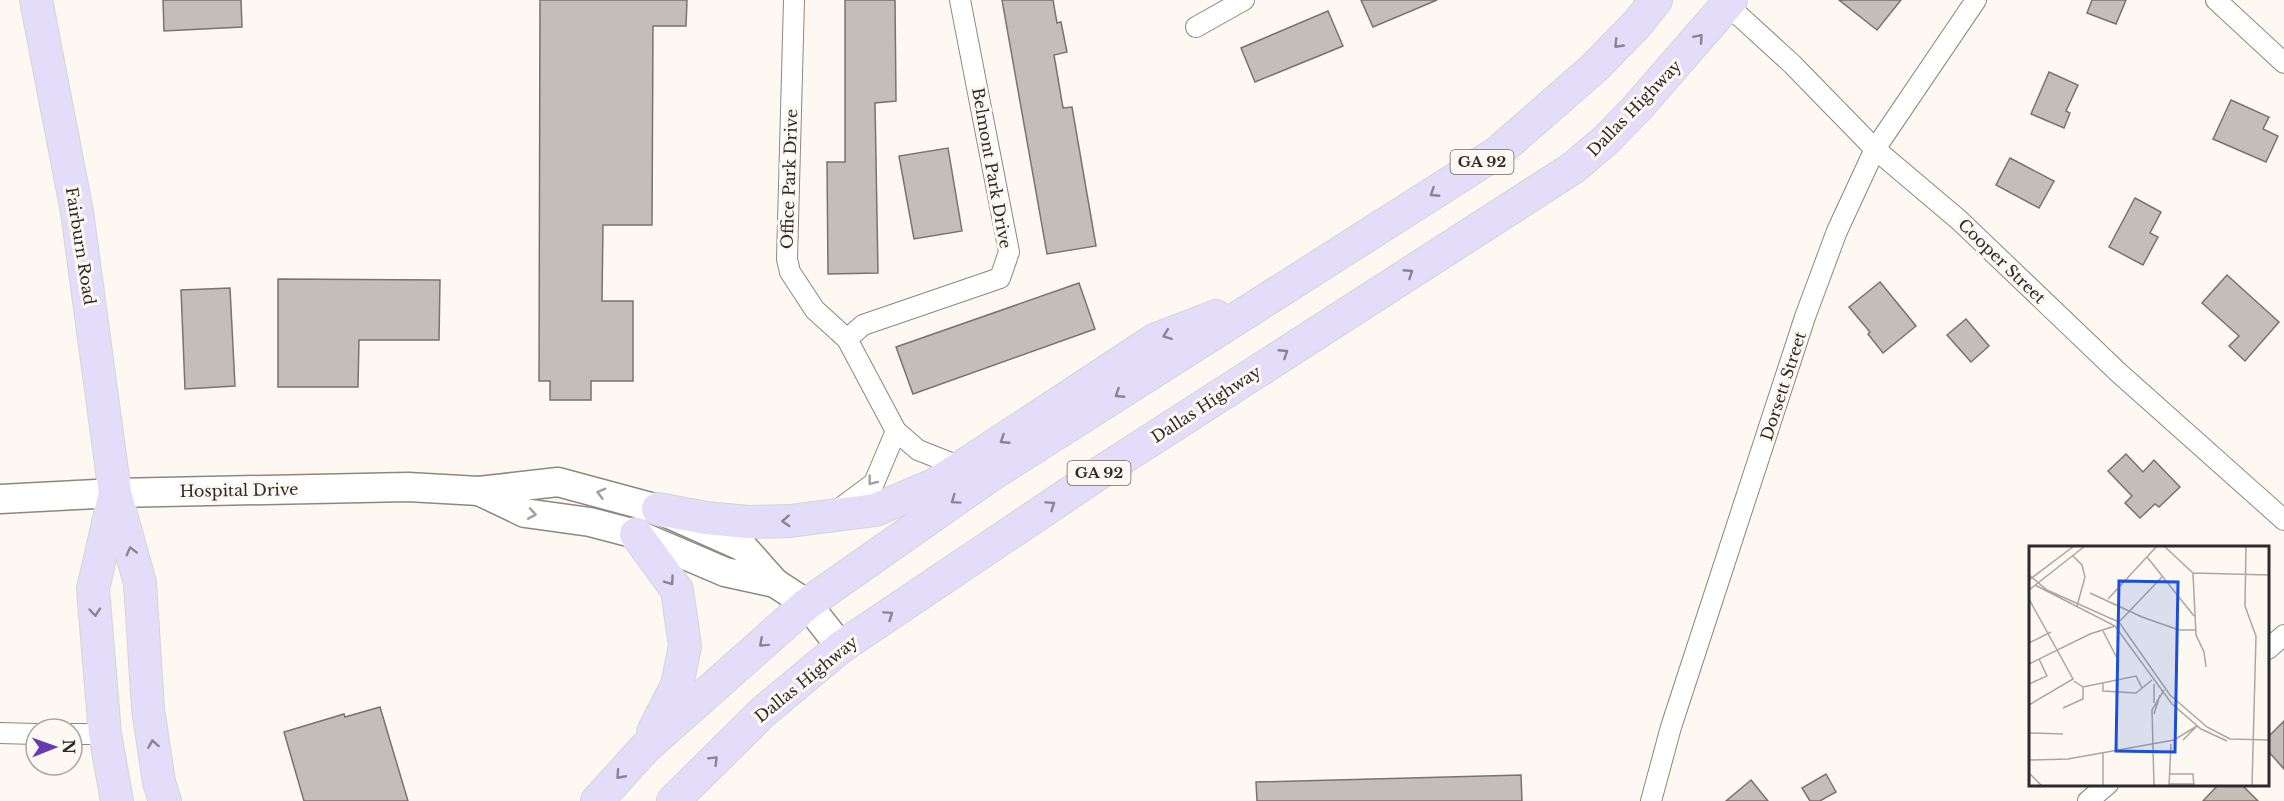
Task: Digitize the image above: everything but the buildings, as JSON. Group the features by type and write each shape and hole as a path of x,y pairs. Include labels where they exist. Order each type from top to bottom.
{"main road":[{"name":"Fairburn Road","path":"36,0 77,212 115,493 140,583 148,709 159,783 165,801"},
{"name":"GA 92","path":"597,801 645,748 807,604 988,477 1498,152 1594,68 1637,24 1656,0"},
{"name":"Dallas Highway","path":"673,801 763,712 841,648 1098,474 1573,168 1606,140 1638,108 1727,2"},
{"path":"658,509 706,518 748,522 790,521 874,510 934,485 1156,339 1281,291"},
{"name":"Fairburn Road","path":"115,493 93,589 105,734 117,801"},
{"path":"636,534 676,590 685,646 677,685 645,748"}],"street":[{"name":"Office Park Drive","path":"794,0 787,259 790,272 815,310 847,339 897,431 918,450 961,467"},
{"name":"Belmont Park Drive","path":"847,339 863,325 1000,278 1009,252 960,0"},
{"path":"1196,27 1244,0"},
{"name":"Dorsett Street","path":"1651,801 1671,727 1805,317 1837,231 1875,149 1976,0"},
{"path":"2216,0 2284,63"},
{"name":"Cooper Street","path":"1727,2 1792,64 1875,149 1959,220 2119,373 2284,520"},
{"path":"829,516 874,483 897,431"},
{"name":"Hospital Drive","path":"0,499 115,493 408,487 479,491 558,482 658,509 743,547 775,583 807,604 841,648"},
{"name":"Hospital Drive","path":"479,491 525,513 590,522 636,534 725,572 775,583"},
{"path":"2269,648 2284,635"},
{"path":"0,734 24,734"},
{"path":"84,734 105,734"},
{"path":"2088,801 2106,786"}]}
